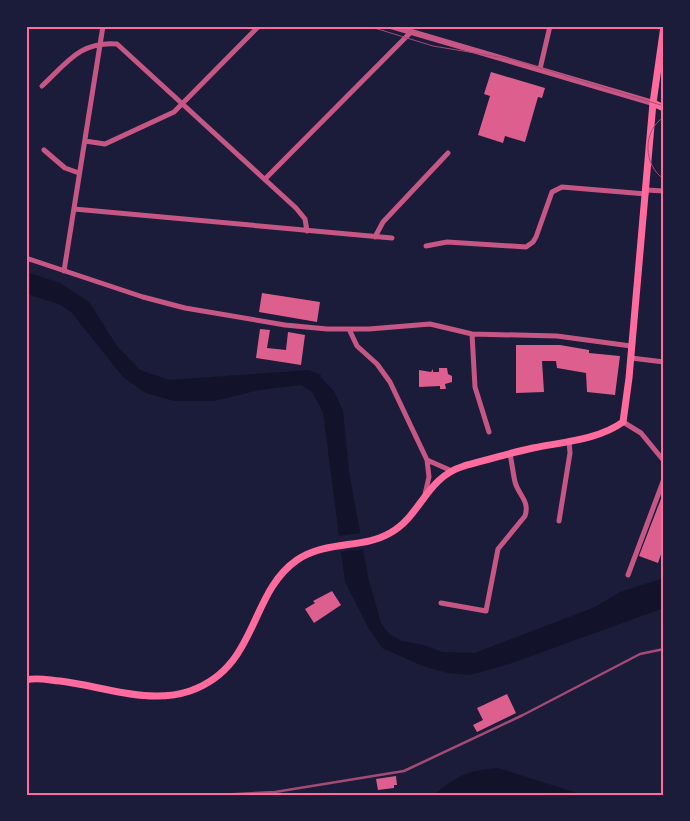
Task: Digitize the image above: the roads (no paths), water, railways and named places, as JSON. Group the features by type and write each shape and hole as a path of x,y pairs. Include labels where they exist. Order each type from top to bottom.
{"main road":[{"path":"26,680 34,678 72,682 150,696 178,694 204,685 216,678 238,654 270,591 286,569 308,554 336,545 383,537 395,530 414,512 425,494 439,479 452,471 510,454 608,431 623,422 631,358 652,103 664,26"},
{"path":"652,103 664,108"}],"street":[{"path":"64,271 103,26"},
{"path":"86,141 105,144 174,112 260,26"},
{"path":"391,26 652,103"},
{"path":"540,70 550,26"},
{"path":"265,179 411,32"},
{"path":"42,86 81,49 100,43 117,44 301,214 306,231"},
{"path":"44,150 65,168 79,173"},
{"path":"375,237 383,222 448,153"},
{"path":"426,246 447,242 526,246 533,242 536,237 552,192 562,187 646,192 664,191"},
{"path":"74,208 392,238"},
{"path":"26,258 185,308 285,325 350,329 430,324 472,334 557,336 632,346"},
{"path":"350,329 357,346 377,364 390,382 428,460 429,477 425,494"},
{"path":"472,334 475,387 489,432"},
{"path":"631,358 664,362"},
{"path":"623,422 641,433 656,448 664,461"},
{"path":"559,521 570,453 569,441"},
{"path":"442,603 486,612 498,549 526,516 527,511 525,499 515,482 510,454"},
{"path":"428,460 452,471"},
{"path":"628,575 664,479"}],"tram line":[{"path":"368,26 433,46 511,59 664,106"},
{"path":"664,117 652,130 648,148 652,166 664,179"}],"railway":[{"path":"218,795 275,792 404,771 523,715 640,654 664,649"}]}
